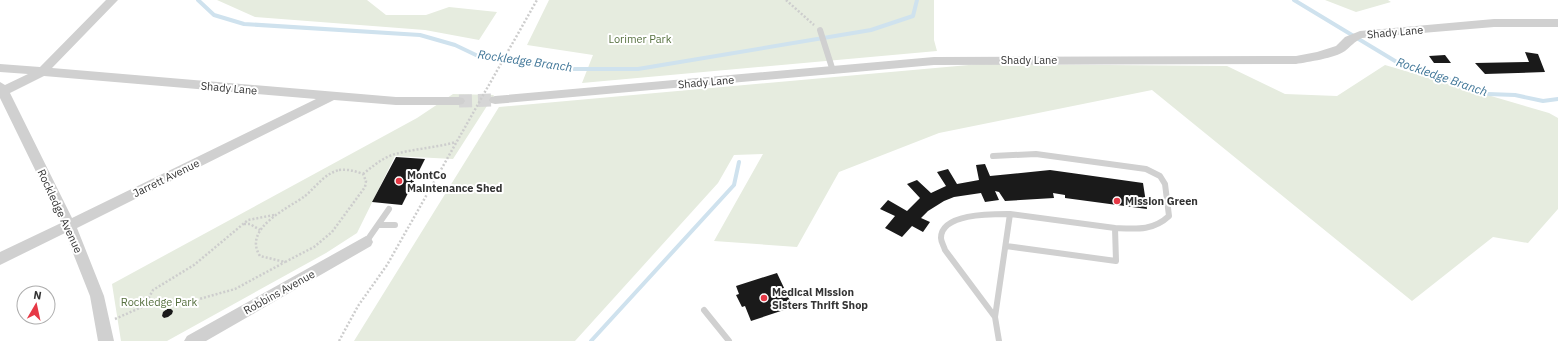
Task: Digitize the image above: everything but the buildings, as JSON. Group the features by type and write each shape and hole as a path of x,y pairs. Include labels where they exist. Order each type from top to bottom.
{"street":[{"path":"1,90 42,72 106,5 113,0"},
{"name":"Shady Lane","path":"495,100 934,61 1296,60 1318,56 1340,49 1355,38 1403,30 1494,23 1558,22"},
{"name":"Shady Lane","path":"0,68 396,102 459,101"},
{"name":"Rockledge Avenue","path":"1,90 69,226 97,296 106,341"},
{"name":"Jarrett Avenue","path":"0,260 332,96"},
{"name":"Robbins Avenue","path":"192,341 366,242"}],"lane":[{"path":"820,30 834,71"},
{"path":"993,156 1036,154 1146,169 1160,176 1165,184 1169,216 1161,225 1148,229 1115,228 1010,214 986,214 952,221 945,228 941,237 945,250 995,317"},
{"path":"366,242 388,209"},
{"path":"999,341 995,317 1010,214"},
{"path":"378,225 395,225"},
{"path":"1006,246 1116,261 1115,228"},
{"path":"704,310 729,341"}],"path":[{"path":"338,341 358,306 387,265 537,0"},
{"path":"786,0 820,30"},
{"path":"363,174 383,159 392,155 438,147 456,142"},
{"path":"103,324 144,306 185,303 235,289 314,247 332,232 365,187 366,181 363,174 348,170 336,171 324,178 304,197 266,221 260,230 256,242 256,250 260,256 285,262"},
{"path":"144,306 153,290 194,264 248,220 274,215"},
{"path":"243,224 250,224 260,230"}],"green space":[{"path":"217,0 367,0 386,15 426,15 449,7 497,12 479,40 425,30 255,17"},
{"name":"Lorimer Park","path":"549,0 934,0 934,40 937,51 582,83 593,55 527,45"},
{"path":"1325,0 1388,0 1391,2 1356,12"},
{"path":"980,64 1227,66 1285,94 1337,96 1385,65 1549,113 1558,118 1558,209 1528,243 1493,237 1412,301 1152,90 939,133 839,172 797,247 714,241 763,154 734,155 718,183 575,341 354,341 499,107"},
{"name":"Rockledge Park","path":"453,94 494,95 453,159 395,156 357,233 326,253 167,341 121,341 112,284 417,118"}],"waterway":[{"name":"Rockledge Branch","path":"198,0 214,15 244,24 420,35 455,45 478,56 565,69 638,69 871,30 913,16 917,0"},
{"name":"Rockledge Branch","path":"1294,0 1400,64 1425,70 1488,94 1515,95 1543,101 1558,99"},
{"path":"591,341 734,185 739,162"}],"tunnel":[{"path":"459,101 495,100"}],"place":[{"name":"MontCo Maintenance Shed","path":"399,181"},
{"name":"Mission Green","path":"1117,201"},
{"name":"Medical Mission Sisters Thrift Shop","path":"764,298"}]}
